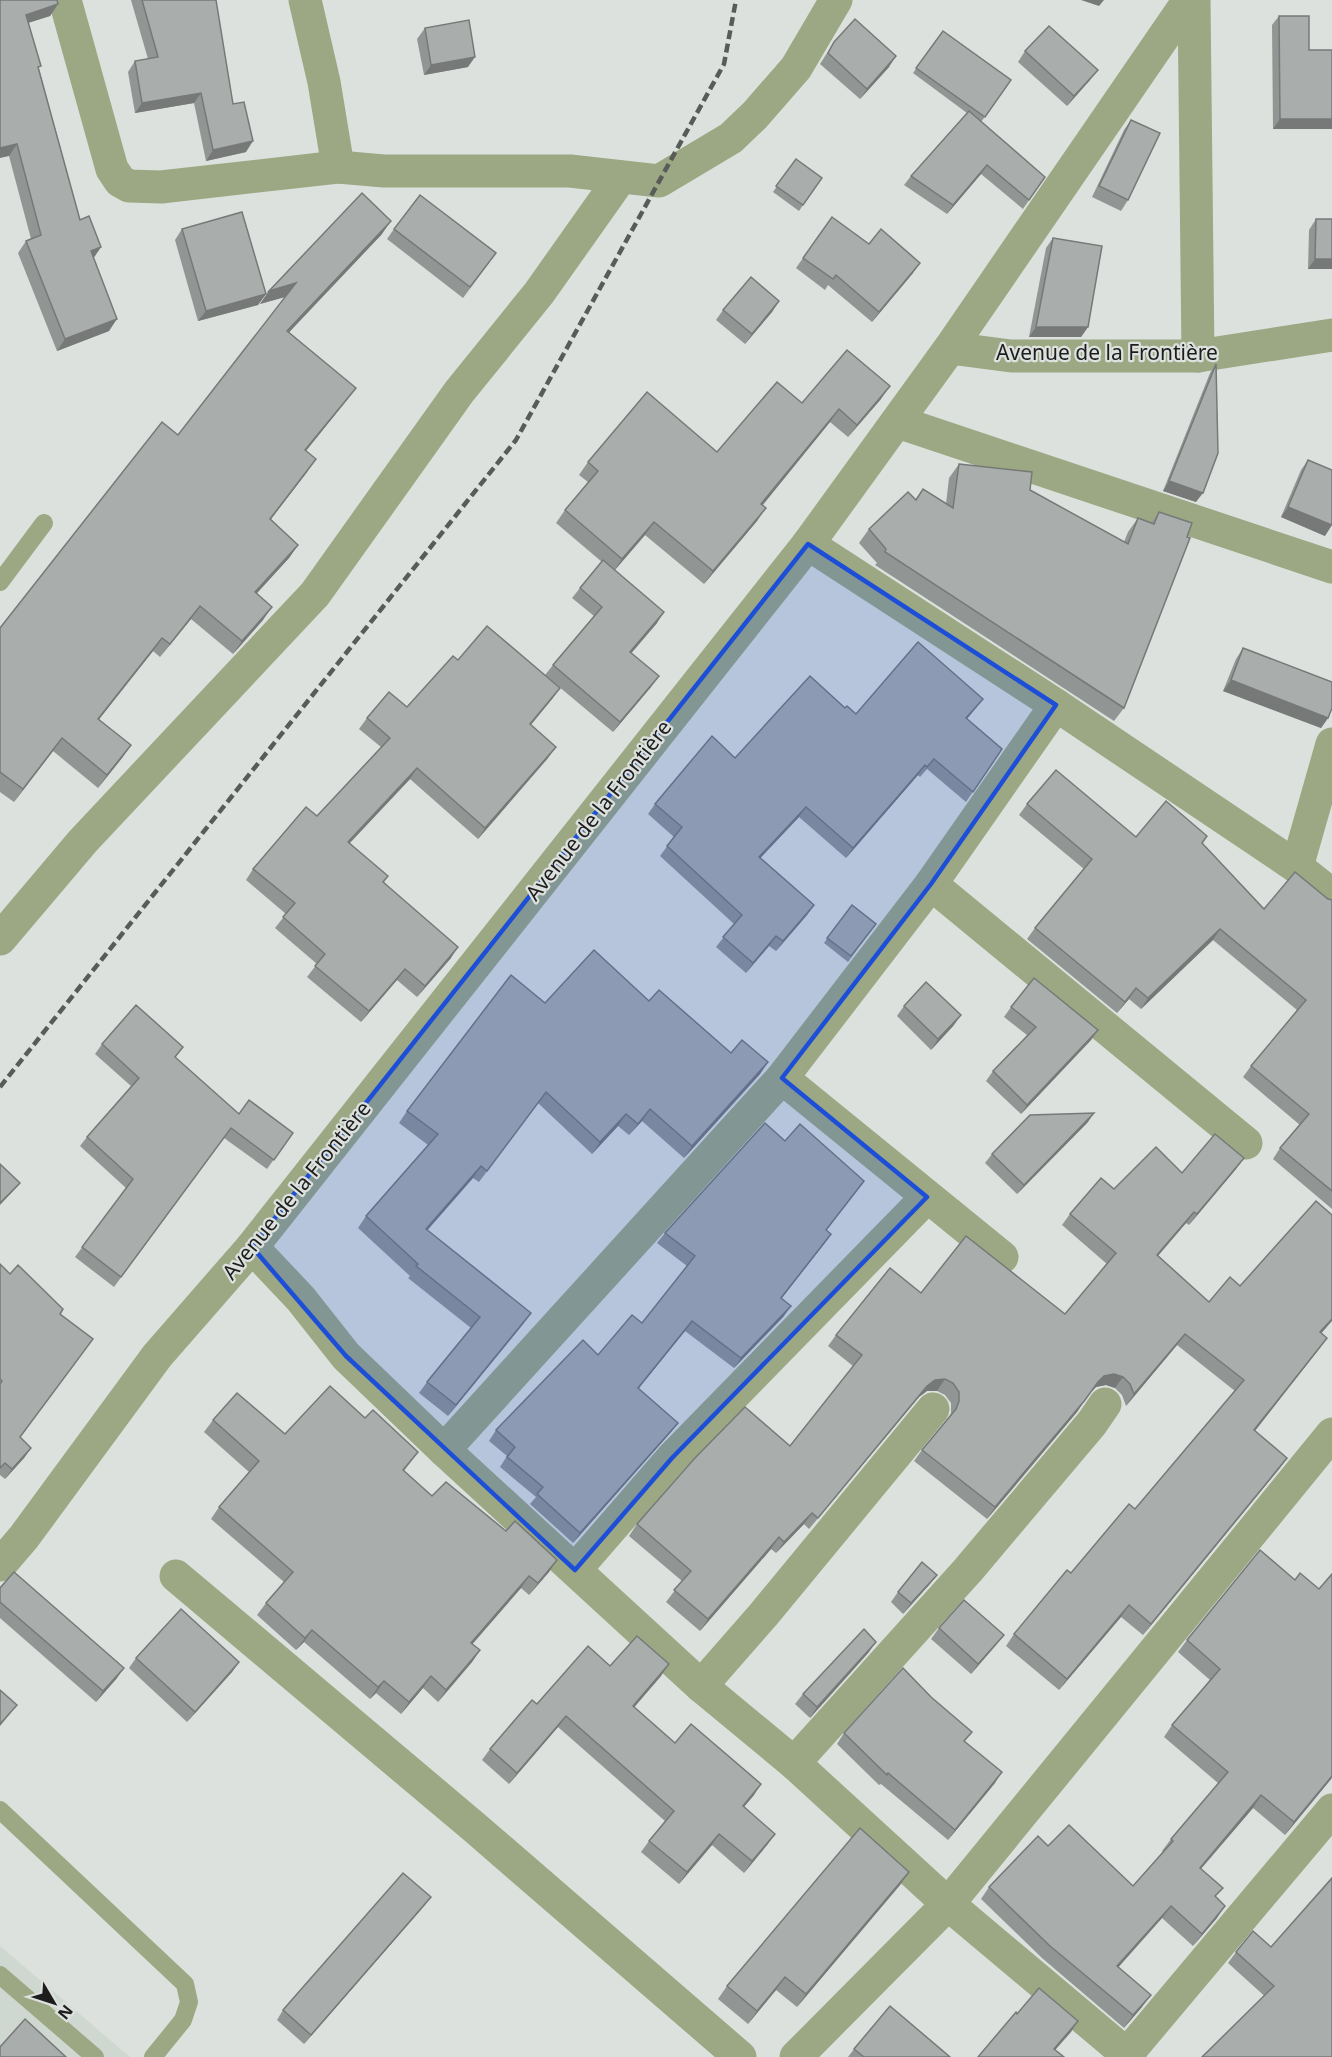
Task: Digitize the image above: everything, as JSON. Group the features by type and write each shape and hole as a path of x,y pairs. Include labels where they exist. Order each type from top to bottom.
{"street":[{"path":"65,0 112,169 120,181 129,186 161,187 338,167 384,171 570,171 659,181 731,138 796,68 836,0"},
{"path":"305,0 324,82 338,167"},
{"path":"950,348 1189,0"},
{"path":"1194,0 1198,356"},
{"path":"0,939 83,841 315,594 459,392 539,293 621,177"},
{"name":"Avenue de la Frontière","path":"0,1565 157,1356 252,1247 808,544 950,348 1011,356 1198,356 1332,335"},
{"path":"898,422 1332,567"},
{"path":"808,544 1056,705 1297,867 1332,895"},
{"path":"444,1450 782,1078 930,884 1056,705"},
{"path":"1297,867 1332,744"},
{"path":"930,884 1246,1143"},
{"path":"782,1078 1002,1257"},
{"path":"575,1570 672,1458 927,1197"},
{"path":"252,1247 301,1299 346,1356 444,1450 700,1686 794,1763 948,1904 1129,2056 1332,1810"},
{"path":"794,1763 872,1680 968,1570 1092,1423 1105,1404"},
{"path":"700,1686 764,1614 933,1409"},
{"path":"796,2057 948,1904 1332,1434"},
{"path":"176,1576 474,1827 740,2057"}],"lane":[{"path":"0,582 44,523"},
{"path":"0,1810 185,1984 189,2002 183,2020 153,2057"},
{"path":"0,1975 95,2057"}],"highlighted area":[{"path":"808,544 1056,705 931,884 782,1078 927,1197 672,1458 575,1570 346,1356 252,1247"}],"shaded area":[{"path":"0,1946 130,2057 0,2057"}],"building":[{"path":"0,0 57,0 58,4 26,15 80,220 89,216 101,247 91,251 117,319 65,339 26,241 41,235 17,144 0,148"},
{"path":"142,0 216,0 233,104 244,102 253,141 213,150 201,93 142,103 135,61 158,57"},
{"path":"1279,16 1309,16 1309,50 1332,50 1332,119 1280,119"},
{"path":"855,19 896,56 867,89 828,53 834,42"},
{"path":"469,20 475,57 431,65 425,28"},
{"path":"1049,26 1098,70 1074,96 1025,51"},
{"path":"943,31 1011,80 985,117 916,68"},
{"path":"969,111 1045,177 1029,200 987,165 953,205 911,176"},
{"path":"1131,120 1160,133 1128,200 1099,186"},
{"path":"796,159 822,178 803,205 776,186"},
{"path":"362,193 391,221 287,331 356,388 305,450 316,459 270,519 298,545 255,592 272,607 242,641 200,606 170,644 162,638 98,719 131,745 107,775 62,738 23,789 0,772 0,628 162,422 178,435 296,283 269,291"},
{"path":"420,195 496,253 470,287 394,229"},
{"path":"242,212 266,294 206,311 182,229"},
{"path":"832,217 869,244 881,229 920,263 879,312 836,275 833,279 803,258"},
{"path":"1316,219 1332,219 1332,259 1315,259"},
{"path":"1053,238 1102,246 1088,327 1036,327"},
{"path":"751,277 779,301 752,334 723,310"},
{"path":"847,350 890,386 857,425 839,409 761,504 766,508 713,571 654,522 622,559 565,510 598,471 588,462 647,392 717,452 777,382 802,403"},
{"path":"1216,364 1218,453 1203,493 1169,481"},
{"path":"1308,460 1332,470 1332,525 1288,507"},
{"path":"959,464 1032,472 1030,490 1128,544 1138,518 1154,524 1159,512 1192,523 1187,537 1190,538 1124,708 885,552 886,549 869,529 908,492 916,500 923,489 953,508"},
{"path":"603,560 664,612 630,652 659,676 620,722 553,665 602,607 580,588"},
{"path":"487,626 560,688 530,724 556,747 485,828 417,768 348,842 388,876 383,882 458,947 425,986 405,969 369,1011 315,966 325,954 283,917 295,903 253,869 306,807 317,816 390,738 367,718 389,692 407,707 453,656 458,660"},
{"path":"918,642 983,699 966,718 1002,749 973,792 934,759 927,767 925,765 853,848 806,807 759,857 814,905 783,941 776,936 753,963 723,937 742,915 667,846 682,827 655,804 712,736 735,758 810,676 845,708 847,706 856,714"},
{"path":"1243,648 1332,682 1332,708 1328,718 1231,680"},
{"path":"1056,770 1136,837 1166,801 1207,836 1202,843 1264,909 1295,872 1332,900 1332,1191 1280,1148 1309,1114 1251,1066 1306,1000 1220,929 1148,998 1136,988 1125,1002 1035,928 1092,859 1027,804"},
{"path":"852,905 876,924 851,956 827,938"},
{"path":"594,950 649,1001 659,990 731,1053 742,1040 768,1062 692,1146 650,1109 638,1124 626,1114 600,1142 546,1092 487,1171 481,1166 426,1229 531,1313 456,1405 427,1382 480,1317 416,1266 418,1264 366,1216 438,1134 407,1111 511,975 545,1003"},
{"path":"1034,978 1098,1030 1027,1105 993,1071 1036,1027 1011,1007"},
{"path":"926,982 961,1015 938,1039 904,1006"},
{"path":"136,1005 183,1047 175,1057 239,1114 249,1100 293,1133 274,1160 231,1128 121,1277 82,1247 133,1179 87,1137 139,1078 102,1044"},
{"path":"1094,1113 1024,1185 992,1154 1030,1115"},
{"path":"765,1123 785,1141 800,1124 864,1181 826,1230 831,1234 781,1298 791,1306 741,1358 692,1321 638,1388 678,1423 580,1533 537,1494 543,1487 507,1457 515,1447 496,1430 583,1340 598,1355 632,1315 642,1323 695,1256 665,1233"},
{"path":"1215,1134 1244,1158 1197,1214 1194,1212 1157,1255 1209,1302 1230,1277 1240,1286 1316,1201 1332,1215 1332,1319 1320,1332 1327,1338 1254,1430 1287,1458 1151,1624 1129,1605 1067,1679 1014,1634 1067,1570 1071,1573 1129,1504 1135,1509 1244,1380 1185,1334 1134,1394 1130,1384 1123,1377 1114,1374 1104,1376 995,1507 922,1450 956,1409 959,1401 959,1392 953,1383 945,1379 935,1380 927,1386 818,1518 812,1513 784,1542 779,1537 708,1619 674,1590 691,1571 637,1524 694,1459 745,1407 790,1446 862,1355 836,1335 890,1268 921,1293 966,1236 1065,1314 1116,1253 1070,1214 1101,1178 1114,1189 1156,1147 1182,1173"},
{"path":"0,1164 20,1183 0,1203"},
{"path":"0,1264 10,1274 18,1265 63,1309 60,1314 93,1339 20,1437 31,1448 12,1469 5,1463 0,1468 0,1384 2,1381 0,1379"},
{"path":"330,1386 365,1418 373,1410 418,1452 403,1470 432,1496 446,1482 506,1531 515,1521 557,1560 538,1583 529,1576 471,1643 480,1650 446,1690 431,1676 409,1702 384,1681 378,1687 312,1630 305,1638 266,1603 293,1572 219,1507 259,1461 213,1420 237,1393 285,1434"},
{"path":"1260,1550 1295,1580 1300,1573 1319,1589 1332,1574 1332,1776 1294,1822 1261,1795 1200,1868 1223,1888 1215,1896 1225,1906 1202,1934 1171,1906 1117,1966 1151,1995 1133,2015 1050,1946 989,1887 1038,1836 1048,1846 1069,1825 1133,1886 1173,1841 1171,1839 1228,1772 1172,1725 1220,1669 1187,1640"},
{"path":"922,1562 937,1575 911,1603 898,1592"},
{"path":"14,1572 124,1668 103,1691 0,1602 0,1588"},
{"path":"964,1600 1004,1635 978,1664 939,1628"},
{"path":"181,1609 239,1662 195,1712 136,1658"},
{"path":"864,1629 876,1642 817,1707 803,1694"},
{"path":"637,1636 669,1664 633,1706 675,1743 691,1724 761,1784 743,1806 775,1834 752,1861 719,1834 687,1872 649,1841 674,1811 566,1716 517,1773 490,1749 532,1700 537,1704 588,1646 610,1666"},
{"path":"903,1668 931,1697 972,1732 964,1741 1002,1772 955,1830 888,1773 887,1775 844,1733"},
{"path":"0,1690 17,1705 0,1724"},
{"path":"860,1828 909,1872 806,1994 785,1977 757,2011 727,1986"},
{"path":"403,1873 431,1897 311,2035 283,2010"},
{"path":"1332,1878 1332,2057 1202,2057 1274,1986 1236,1952 1253,1931 1271,1947"},
{"path":"1039,1988 1078,2021 1054,2049 1064,2057 978,2057 1016,2012 1017,2014"},
{"path":"890,2006 950,2057 864,2057 854,2049"},
{"path":"25,2019 66,2057 0,2057 0,2047"}],"railway":[{"path":"0,1087 516,440 724,64 736,0"}]}
